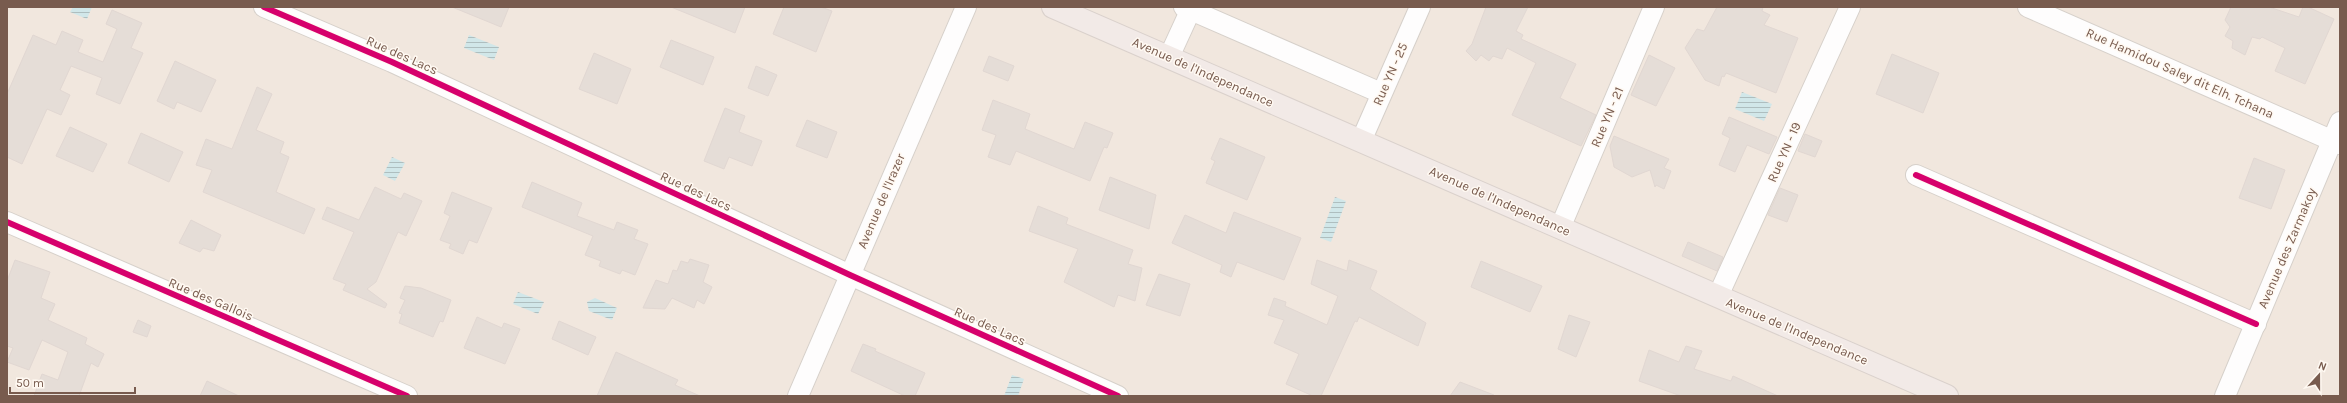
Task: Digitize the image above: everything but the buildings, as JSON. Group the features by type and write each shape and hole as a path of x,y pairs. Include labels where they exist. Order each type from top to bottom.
{"highway":[{"name":"Avenue de l'Independance","path":"1054,7 1947,396"}],"street":[{"name":"Rue des Lacs","path":"264,7 392,62 850,275 1118,396"},
{"name":"Avenue de l'Irazer","path":"798,396 966,7"},
{"name":"Rue YN - 25","path":"1361,141 1420,7"},
{"name":"Rue YN - 21","path":"1560,228 1654,7"},
{"name":"Rue YN - 19","path":"1718,296 1850,7"},
{"name":"Rue Hamidou Saley dit Elh. Tchana","path":"2028,7 2063,14 2336,142"},
{"path":"1169,57 1189,8 1381,93"},
{"name":"Avenue des Zarmakoy","path":"2225,396 2336,142 2340,122"},
{"path":"1916,176 2256,324"},
{"name":"Rue des Gallois","path":"7,222 407,396"}],"shaded area":[{"path":"7,7 2340,7 2340,396 7,396"},
{"path":"73,7 92,7 87,19 70,12"},
{"path":"469,35 499,47 494,60 464,48"},
{"path":"1742,92 1772,104 1764,121 1735,109"},
{"path":"392,157 405,163 395,181 383,175"},
{"path":"1335,197 1346,201 1331,242 1320,238"},
{"path":"518,292 544,302 538,314 513,304"},
{"path":"595,298 617,308 612,320 589,311 587,302"},
{"path":"1012,375 1024,379 1018,396 1004,396"}],"cycle path":[{"path":"264,7 392,62 850,275 1118,396"},
{"path":"1916,175 2256,324"},
{"path":"7,222 407,396"}]}
